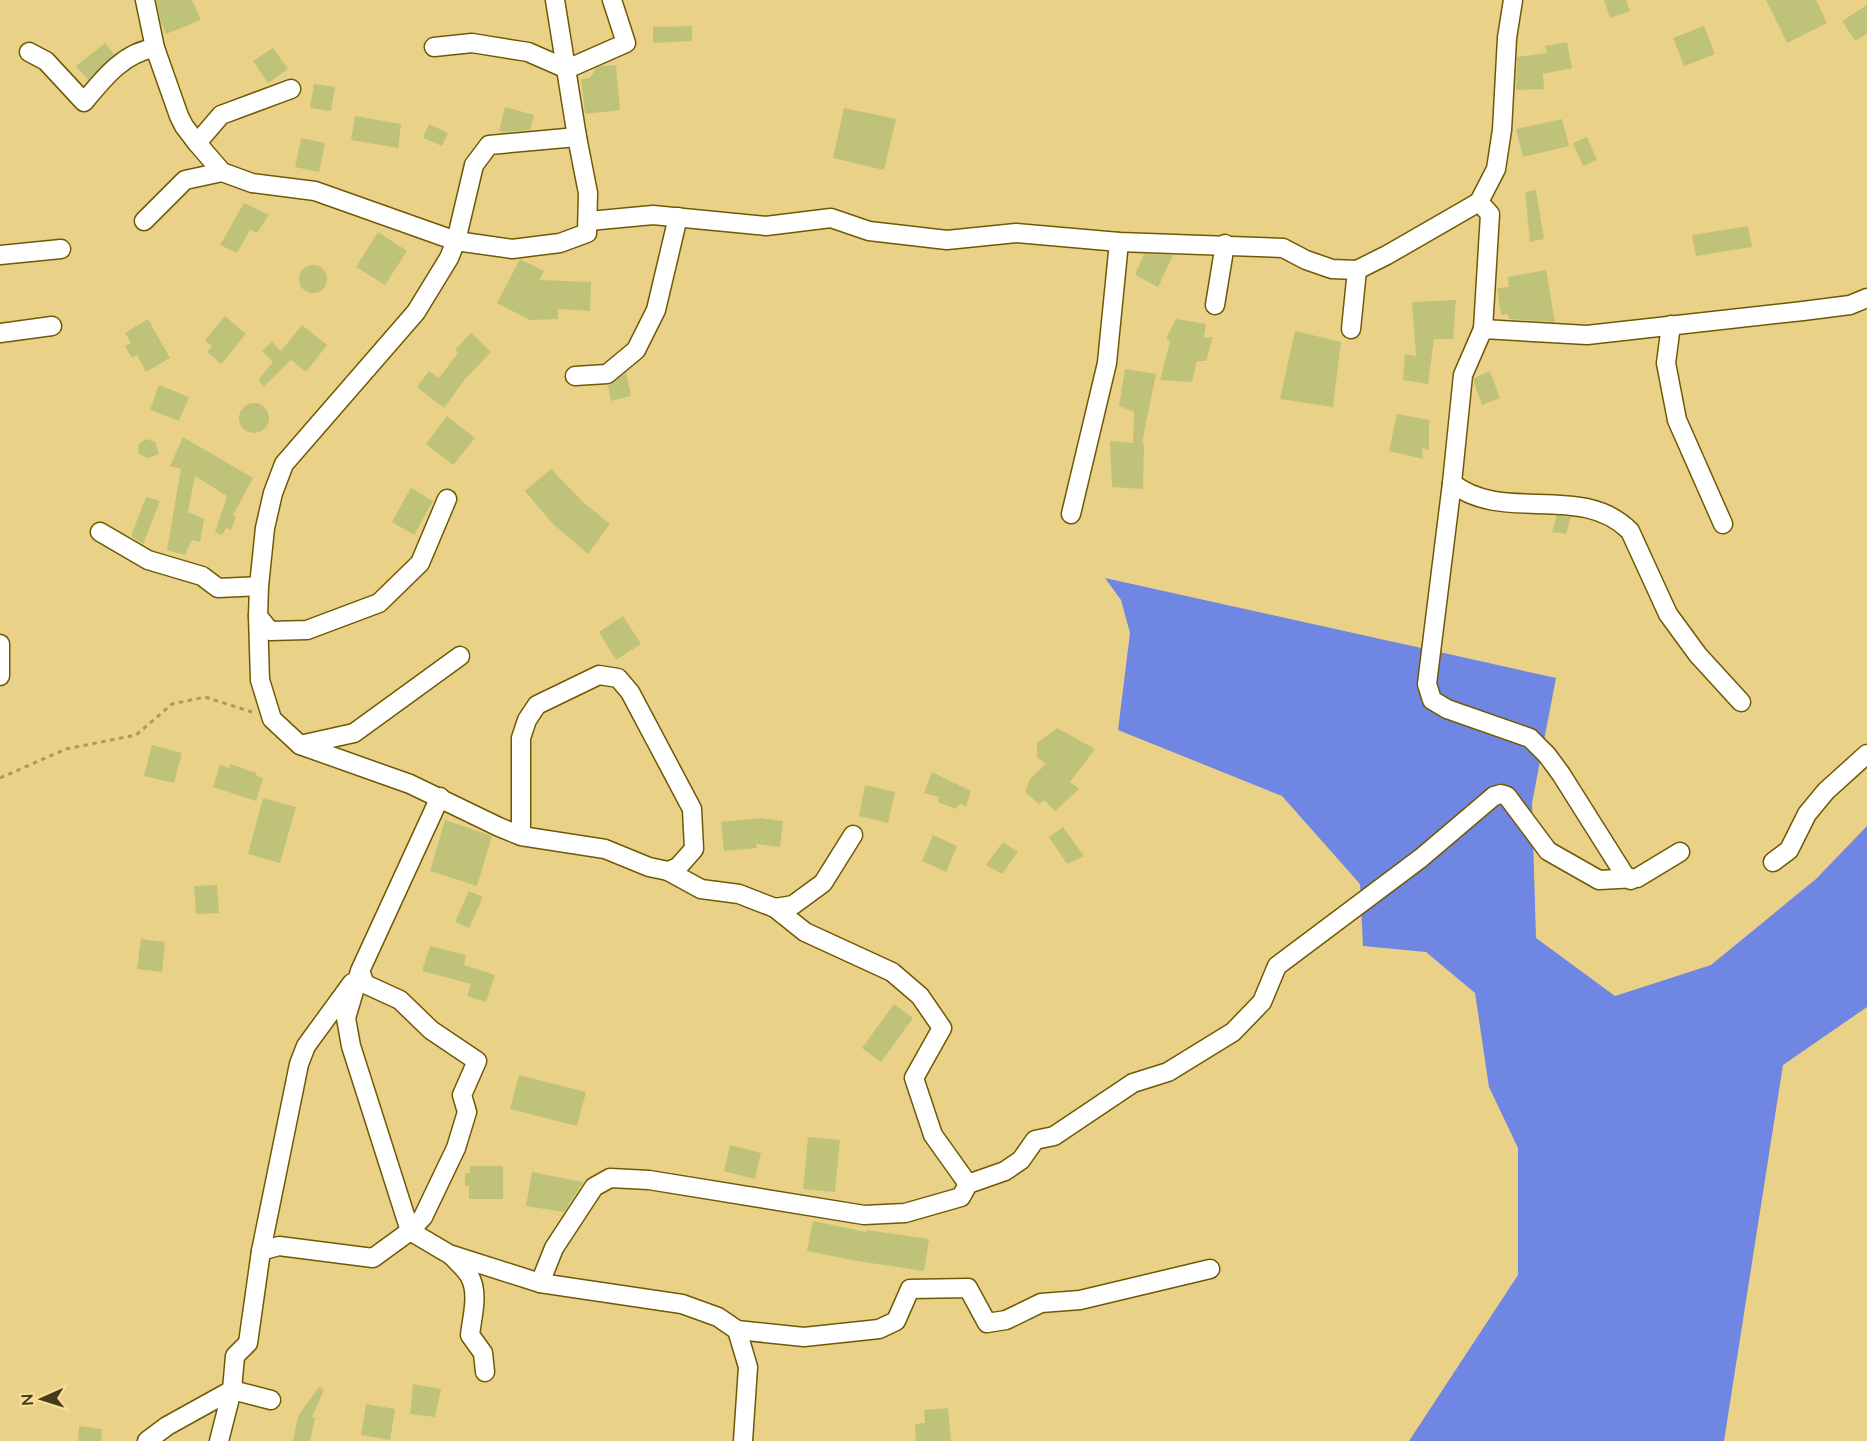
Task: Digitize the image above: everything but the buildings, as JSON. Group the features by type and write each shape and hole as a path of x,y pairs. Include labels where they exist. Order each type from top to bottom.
{"street":[{"path":"145,0 155,48 184,126 222,172 252,183 315,190 456,241 512,249 560,243 588,233 588,193 555,0"},
{"path":"434,47 472,43 528,52 567,69 626,43 612,0"},
{"path":"589,221 653,215 766,226 831,218 869,231 947,240 1016,233 1119,242 1225,244 1283,248 1306,260 1332,269 1357,270 1479,202 1496,169 1502,129 1507,38 1513,0"},
{"path":"29,52 46,61 84,102 109,72 141,50 155,48"},
{"path":"197,143 220,115 291,89"},
{"path":"577,137 489,145 474,165 456,241 449,258 416,312 284,464 273,493 259,586 260,680 272,719 300,745 410,784 521,836 604,849 649,867 668,871 701,890 739,894 774,908 805,932 892,972 920,996 942,1028 914,1078 933,1135 969,1184"},
{"path":"144,221 185,180 222,172"},
{"path":"1479,202 1490,214 1483,329 1463,375 1427,684 1432,700 1447,709 1530,738 1548,755 1624,874 1631,880"},
{"path":"575,376 608,374 636,350 656,310 678,217"},
{"path":"1071,514 1107,363 1119,242"},
{"path":"1215,304 1225,244"},
{"path":"0,255 61,249"},
{"path":"1351,329 1357,270"},
{"path":"1483,329 1587,335 1850,305 1867,297"},
{"path":"1671,325 1666,363 1677,420 1724,524"},
{"path":"0,333 52,326"},
{"path":"1452,483 1471,495 1493,501 1569,504 1603,512 1621,522 1630,531 1668,614 1698,655 1741,702"},
{"path":"258,616 270,631 307,630 379,603 420,563 447,499"},
{"path":"100,532 148,560 202,576 218,588 259,586"},
{"path":"0,644 0,676"},
{"path":"300,745 354,733 460,657"},
{"path":"521,836 521,738 527,720 537,705 594,677 599,675 618,678 630,692 692,809 694,849 678,867 668,871"},
{"path":"1773,862 1789,850 1807,814 1826,791 1867,754"},
{"path":"540,1283 554,1248 594,1187 610,1178 649,1180 864,1215 905,1213 961,1197 969,1184 1005,1171 1021,1160 1035,1140 1054,1136 1133,1083 1168,1072 1233,1032 1262,1002 1277,966 1421,858 1494,796 1501,794 1507,796 1548,851 1599,880 1637,878 1680,852"},
{"path":"440,797 360,971 346,1018 351,1046 410,1231 449,1254 540,1283 681,1304 718,1317 737,1330 804,1337 879,1329 896,1321 910,1289 968,1288 987,1323 1006,1320 1041,1303 1080,1300 1210,1269"},
{"path":"774,908 793,905 823,883 853,835"},
{"path":"261,1251 279,1246 374,1258 410,1231 423,1217 456,1148 467,1112 462,1095 477,1060 431,1030 400,1000 365,984 360,971"},
{"path":"225,1439 235,1356 248,1343 261,1251 299,1064 306,1046 360,971"},
{"path":"449,1254 470,1275 474,1305 470,1335 483,1353 485,1372"},
{"path":"737,1330 748,1367 743,1441"},
{"path":"147,1441 167,1426 232,1390 271,1400"}],"path":[{"path":"0,778 66,749 136,735 172,704 205,697 272,719"}],"shaded area":[{"path":"1105,578 1556,678 1532,803 1536,938 1615,996 1711,965 1816,879 1867,826 1867,1007 1783,1065 1724,1441 1409,1441 1518,1275 1518,1148 1489,1087 1475,993 1426,952 1363,946 1360,884 1282,796 1118,730 1130,633 1121,600"}]}
